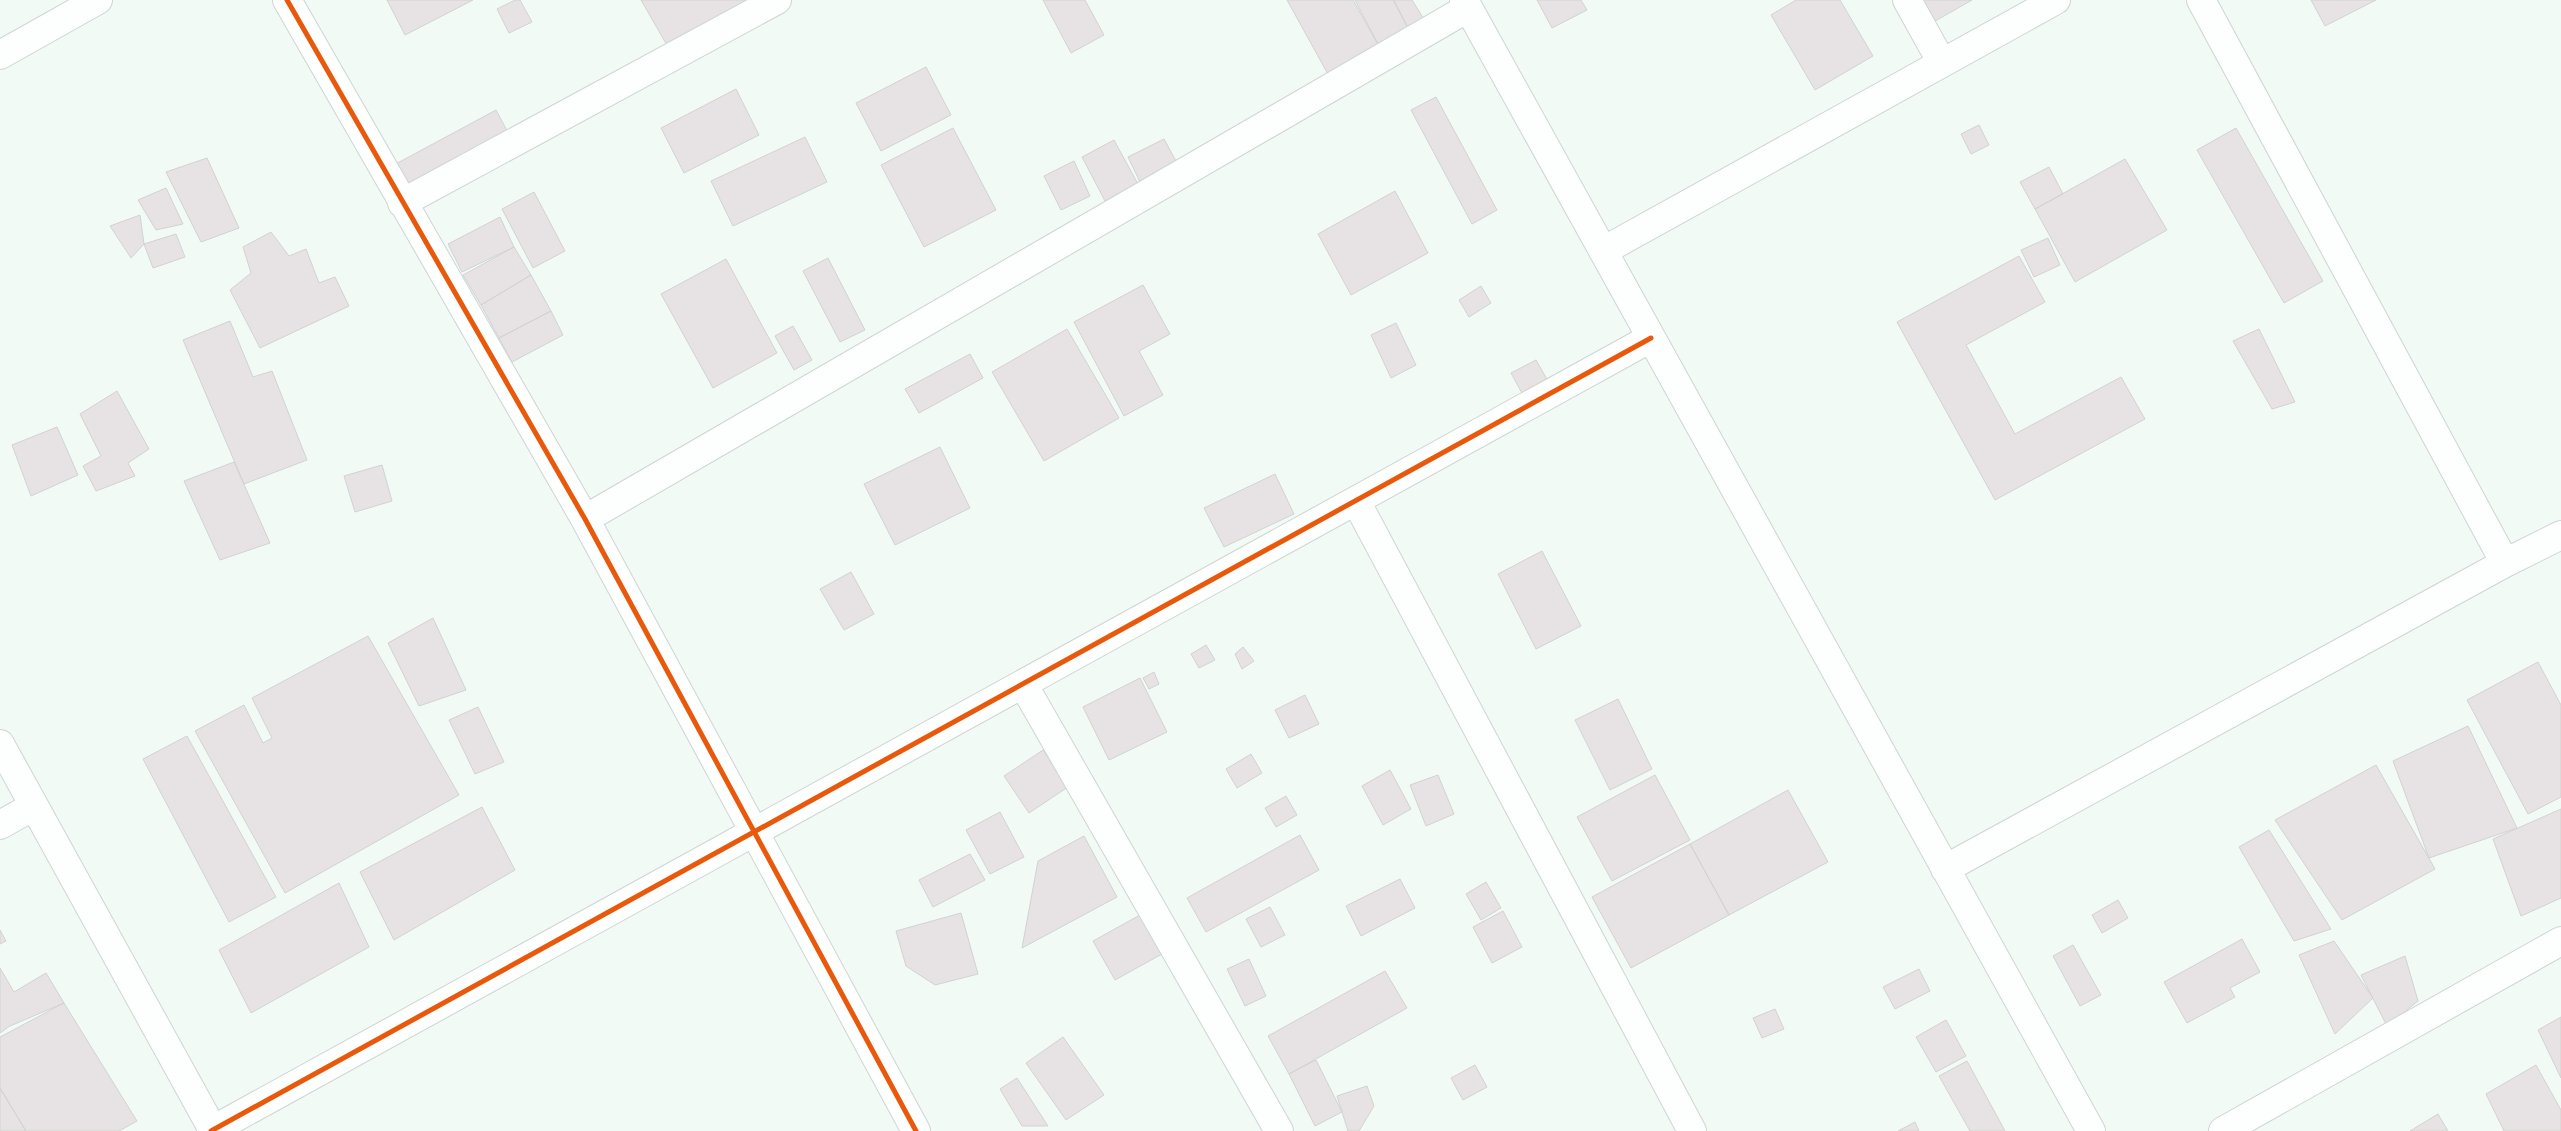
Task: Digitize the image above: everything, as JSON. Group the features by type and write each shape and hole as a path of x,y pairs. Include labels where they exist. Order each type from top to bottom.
{"street":[{"path":"0,55 98,0"},
{"path":"287,0 585,519 916,1131"},
{"path":"402,203 777,0"},
{"path":"1907,0 1942,63"},
{"path":"1602,251 2056,0"},
{"path":"2201,0 2505,563"},
{"path":"585,519 1466,4 2091,1131"},
{"path":"0,744 212,1131 1651,338"},
{"path":"1356,501 1692,1131"},
{"path":"1945,869 2505,563 2561,535"},
{"path":"1023,684 1279,1131"},
{"path":"0,825 34,806"},
{"path":"2223,1131 2561,941"}],"building":[{"path":"387,0 473,0 405,35"},
{"path":"515,0 520,0 532,22 509,33 497,9"},
{"path":"641,0 750,0 668,47"},
{"path":"1043,0 1085,0 1104,35 1071,53"},
{"path":"1287,0 1353,0 1380,48 1329,76"},
{"path":"1355,0 1393,0 1410,32 1380,48"},
{"path":"1394,0 1412,0 1427,24 1410,32"},
{"path":"1537,0 1581,0 1587,10 1552,28"},
{"path":"1796,0 1840,0 1873,56 1815,90 1771,15"},
{"path":"1917,0 1972,0 1930,24"},
{"path":"2311,0 2376,0 2325,26"},
{"path":"926,67 951,115 881,151 856,103"},
{"path":"736,89 759,135 684,173 661,128"},
{"path":"1436,97 1497,210 1472,224 1411,110"},
{"path":"496,110 511,138 406,193 392,166"},
{"path":"1979,125 1989,145 1971,154 1961,134"},
{"path":"953,128 996,210 924,247 881,165"},
{"path":"2236,128 2323,281 2284,303 2197,150"},
{"path":"805,137 827,182 733,226 711,181"},
{"path":"1164,139 1177,163 1140,182 1128,157"},
{"path":"1114,140 1138,184 1105,201 1082,157"},
{"path":"207,158 239,228 201,242 166,172"},
{"path":"2125,159 2167,230 2075,282 2035,209"},
{"path":"1074,161 1090,196 1061,210 1044,176"},
{"path":"2049,167 2063,194 2035,209 2020,182"},
{"path":"166,188 183,224 156,230 138,200"},
{"path":"1395,191 1428,253 1351,295 1318,234"},
{"path":"534,192 565,251 533,268 502,209"},
{"path":"140,215 144,244 131,258 110,226"},
{"path":"500,217 514,247 462,272 448,244"},
{"path":"271,232 289,256 306,249 319,283 335,277 349,306 260,348 230,290 251,273 243,247"},
{"path":"176,234 185,257 153,268 144,244"},
{"path":"2048,238 2060,265 2034,277 2021,250"},
{"path":"514,247 531,275 481,305 463,275"},
{"path":"2019,256 2045,302 1966,345 2015,434 2121,377 2145,419 1995,500 1897,322"},
{"path":"828,258 865,330 840,342 803,271"},
{"path":"726,259 777,353 713,388 661,294"},
{"path":"531,275 551,311 499,338 481,305"},
{"path":"1143,285 1170,334 1139,351 1163,395 1124,416 1074,322"},
{"path":"1481,286 1491,303 1469,317 1459,300"},
{"path":"551,311 563,335 512,362 499,338"},
{"path":"230,321 253,377 272,371 307,460 244,484 183,340"},
{"path":"1396,323 1416,365 1391,378 1371,335"},
{"path":"793,326 812,360 794,370 775,336"},
{"path":"1067,329 1119,418 1044,461 992,372"},
{"path":"2259,329 2295,402 2272,409 2233,341"},
{"path":"970,354 983,378 919,413 905,389"},
{"path":"1536,360 1548,381 1523,395 1511,373"},
{"path":"117,391 149,449 128,463 135,476 96,491 83,466 101,456 80,414"},
{"path":"57,427 78,475 31,496 12,445"},
{"path":"940,447 970,508 895,545 864,484"},
{"path":"234,462 270,543 220,560 184,481"},
{"path":"382,465 392,501 355,512 344,476"},
{"path":"1275,474 1294,514 1224,547 1204,508"},
{"path":"1542,551 1581,626 1536,649 1498,574"},
{"path":"851,572 874,614 844,630 820,589"},
{"path":"433,618 466,690 419,706 388,643"},
{"path":"368,636 459,795 285,893 195,731 244,705 263,743 272,738 252,698"},
{"path":"1206,645 1215,660 1199,668 1191,654"},
{"path":"1243,647 1254,661 1242,669 1235,654"},
{"path":"2538,662 2561,705 2561,797 2528,814 2467,700"},
{"path":"1154,672 1159,684 1149,689 1143,678"},
{"path":"1140,678 1167,732 1109,760 1083,707"},
{"path":"1305,695 1319,724 1289,738 1275,710"},
{"path":"1618,699 1652,769 1610,790 1575,720"},
{"path":"478,707 504,762 475,774 449,720"},
{"path":"2468,726 2517,828 2429,858 2393,761"},
{"path":"187,736 276,897 229,922 143,759"},
{"path":"1043,750 1068,787 1029,813 1004,776"},
{"path":"1251,754 1262,773 1237,788 1226,769"},
{"path":"2376,765 2435,869 2342,920 2275,820"},
{"path":"1390,770 1411,809 1383,825 1362,786"},
{"path":"1438,775 1454,814 1426,826 1410,785"},
{"path":"1655,775 1690,840 1612,881 1577,817"},
{"path":"1788,790 1828,862 1729,915 1690,844"},
{"path":"1286,796 1297,815 1276,827 1265,808"},
{"path":"482,807 515,870 394,940 360,872"},
{"path":"2561,809 2561,898 2521,916 2493,839"},
{"path":"1000,812 1024,857 990,874 966,830"},
{"path":"2269,830 2331,929 2294,941 2239,847"},
{"path":"1300,835 1319,870 1206,932 1187,898"},
{"path":"1084,836 1117,897 1022,948 1038,861"},
{"path":"1690,844 1729,915 1631,968 1592,897"},
{"path":"970,854 985,880 933,907 919,880"},
{"path":"1400,879 1415,908 1361,936 1346,906"},
{"path":"1486,882 1501,908 1481,920 1466,894"},
{"path":"339,883 369,947 251,1013 219,950"},
{"path":"2118,900 2128,918 2102,933 2092,915"},
{"path":"1270,907 1285,935 1261,947 1246,919"},
{"path":"1503,911 1522,947 1492,963 1473,927"},
{"path":"961,913 978,974 935,985 906,966 896,931"},
{"path":"1140,915 1162,954 1115,980 1093,941"},
{"path":"0,930 6,941 0,944"},
{"path":"2242,939 2260,972 2230,988 2235,997 2187,1023 2164,982"},
{"path":"2334,941 2373,998 2335,1034 2299,955"},
{"path":"2073,945 2101,995 2080,1006 2053,956"},
{"path":"2405,956 2418,1001 2387,1026 2361,975"},
{"path":"1249,959 1266,996 1245,1006 1227,969"},
{"path":"0,968 14,992 46,973 64,1003 10,1026 0,1033"},
{"path":"1919,969 1930,991 1895,1009 1883,987"},
{"path":"1385,971 1407,1008 1289,1074 1268,1036"},
{"path":"64,1003 137,1121 119,1131 26,1131 0,1088 0,1037"},
{"path":"1775,1009 1784,1029 1762,1038 1753,1018"},
{"path":"2561,1017 2561,1078 2538,1030"},
{"path":"1946,1020 1966,1056 1936,1072 1916,1037"},
{"path":"1063,1037 1104,1095 1066,1120 1026,1063"},
{"path":"1316,1060 1342,1112 1315,1126 1289,1074"},
{"path":"1967,1061 2005,1131 1970,1131 1939,1076"},
{"path":"1475,1065 1487,1087 1463,1100 1451,1078"},
{"path":"2536,1065 2561,1110 2561,1131 2504,1131 2486,1094"},
{"path":"1017,1078 1048,1126 1022,1126 1000,1089"},
{"path":"1367,1086 1374,1106 1359,1131 1348,1131 1337,1096"},
{"path":"0,1088 26,1131 0,1131"},
{"path":"2438,1114 2448,1131 2410,1131"},
{"path":"1915,1122 1919,1131 1898,1131"}],"cycle path":[{"path":"287,0 585,519 916,1131"},
{"path":"211,1131 1651,338"}]}
